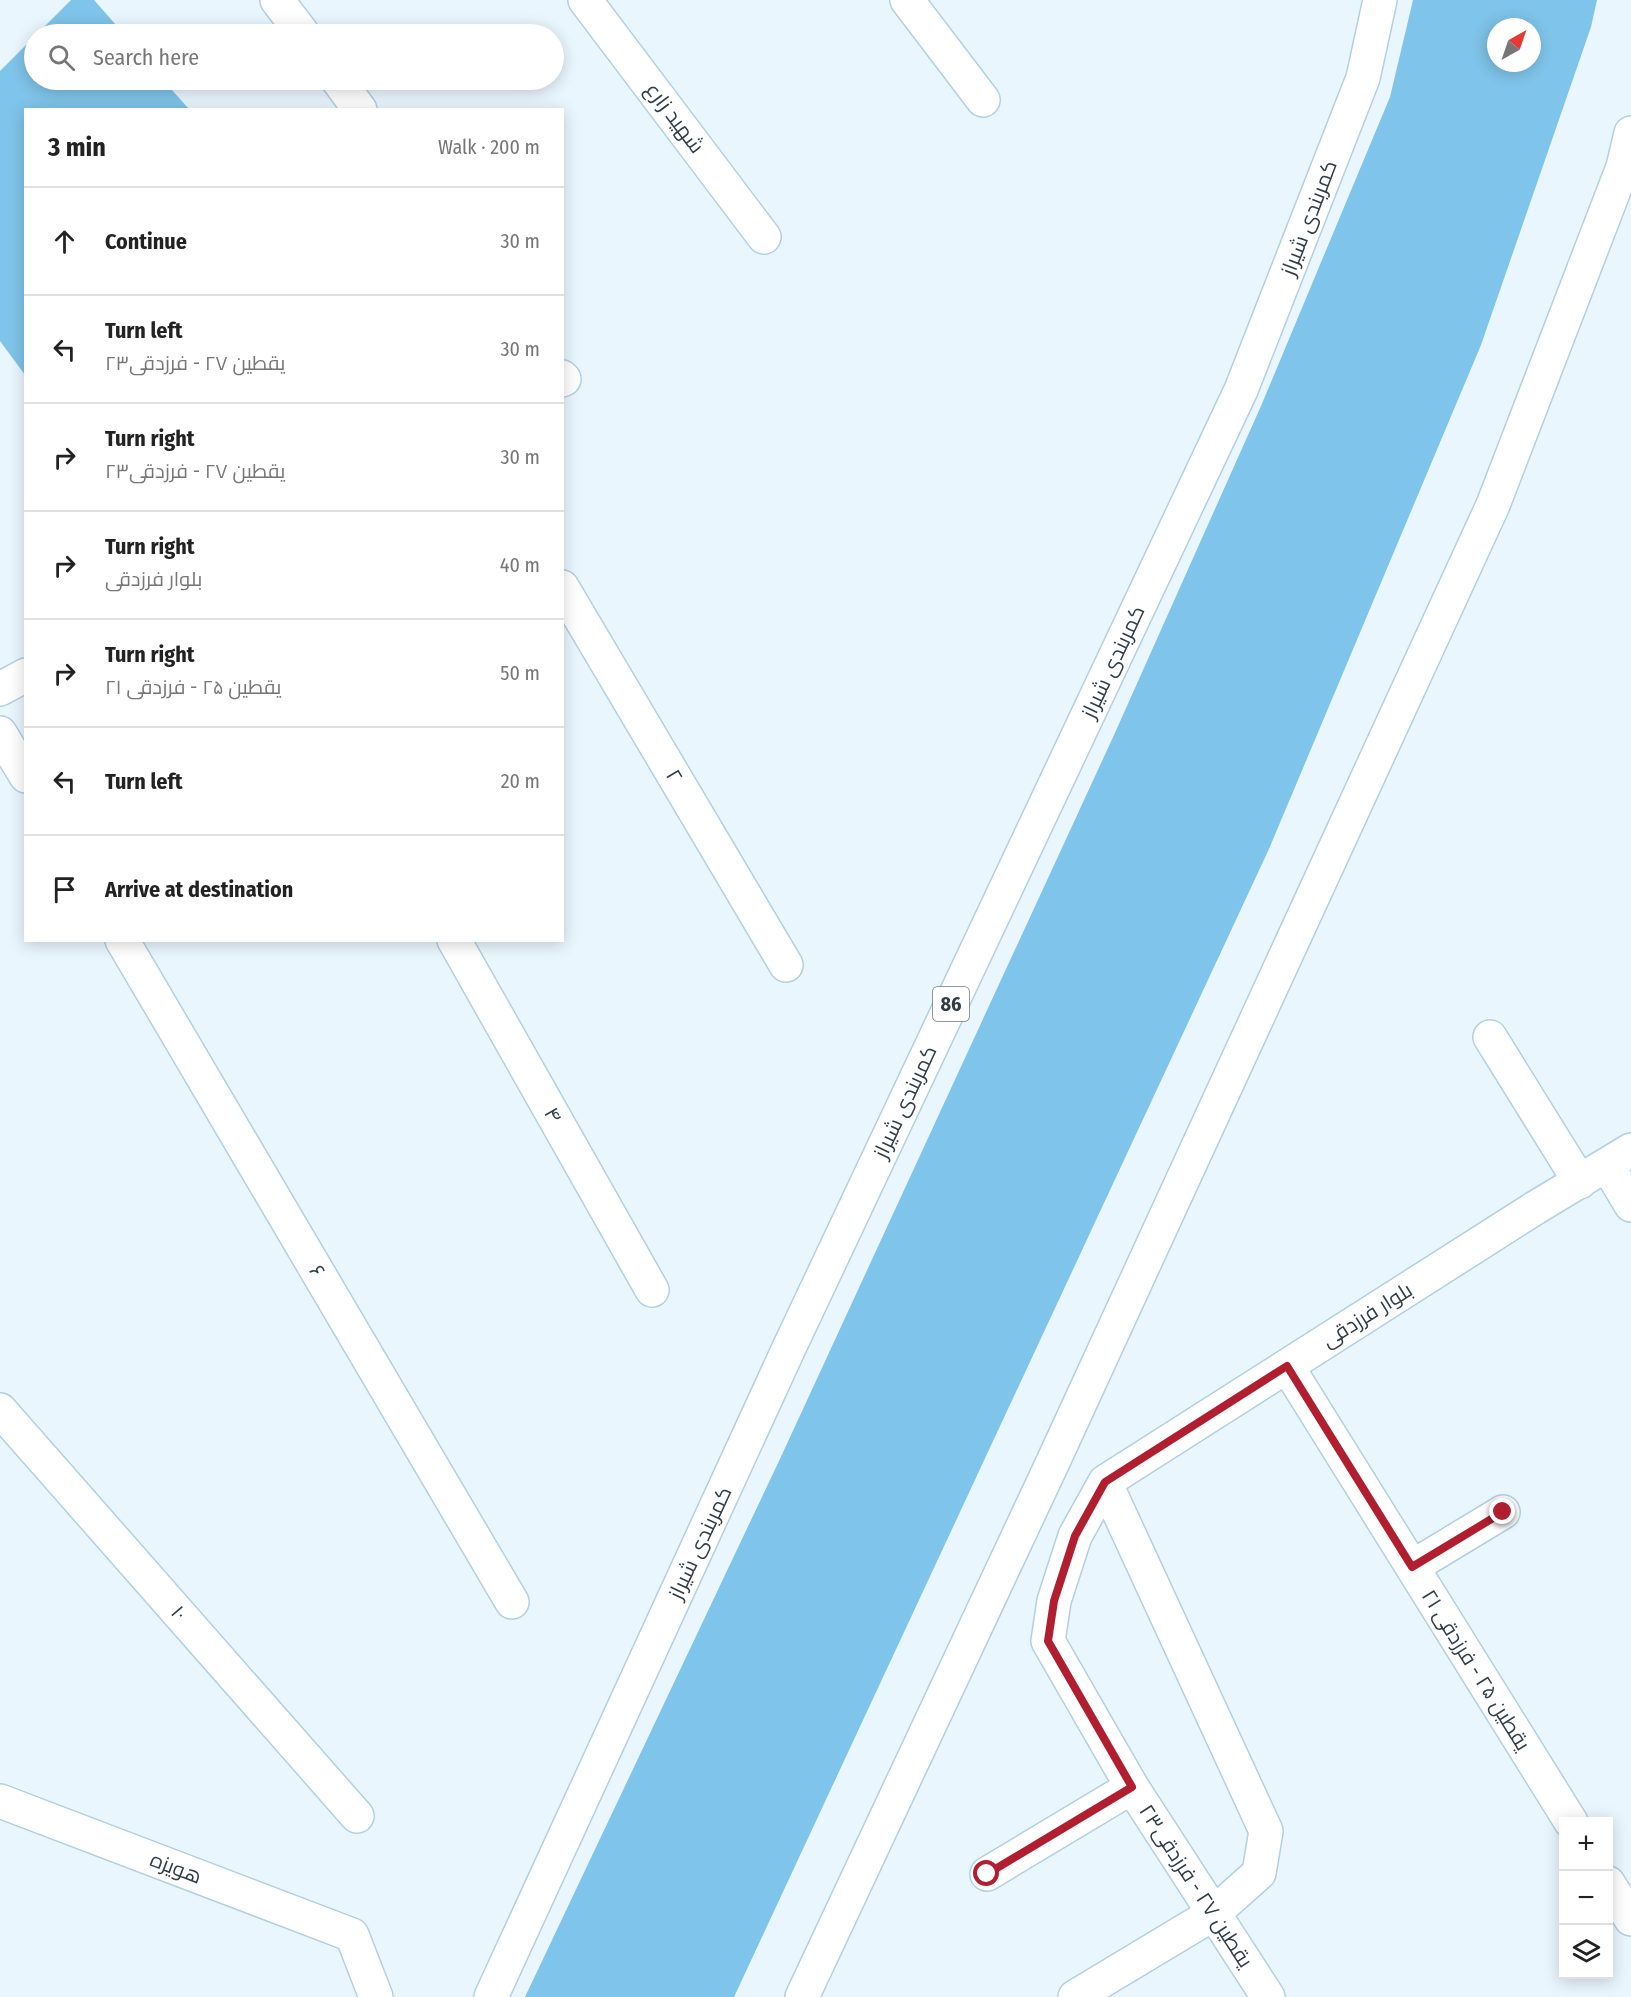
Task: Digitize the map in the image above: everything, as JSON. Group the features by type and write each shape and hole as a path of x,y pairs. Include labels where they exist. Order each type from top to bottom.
{"main road":[{"path":"277,0 295,24"},
{"name":"شهید زارع","path":"585,0 764,237"},
{"path":"907,0 983,100"},
{"name":"کمربندی شیراز","path":"491,1997 789,1348 1241,390 1363,78 1380,0"},
{"path":"345,90 359,108"},
{"path":"802,1997 1052,1464 1493,505 1623,167 1631,133"},
{"name":"۲","path":"564,590 786,965"},
{"path":"0,689 24,676"},
{"path":"0,733 24,773"},
{"name":"۶","path":"123,942 512,1602"},
{"name":"۴","path":"455,942 652,1290"},
{"path":"1490,1037 1580,1182"},
{"path":"1619,1158 1631,1205"},
{"name":"بلوار فرزدقی","path":"1105,1482 1535,1208 1619,1158"},
{"name":"یقطین ۲۵ - فرزدقی ۲۱","path":"1287,1366 1568,1817"},
{"name":"۱۰","path":"0,1410 357,1816"},
{"path":"1075,1997 1214,1914 1260,1873 1266,1831 1105,1482"},
{"name":"یقطین ۲۷ - فرزدقی۲۳","path":"1105,1482 1075,1536 1054,1601 1048,1641 1132,1787 1268,1997"},
{"path":"1412,1567 1503,1512"},
{"path":"987,1874 1132,1787"},
{"name":"هویزه","path":"0,1802 352,1935 376,1997"},
{"path":"1613,1891 1631,1919"}],"shaded area":[{"path":"71,0 94,0 115,24 47,24"},
{"path":"1413,0 1597,0 1591,27 1481,345 1269,849 734,1997 525,1997 779,1461 1114,735 1261,406 1390,97"},
{"path":"24,47 24,90 172,90 188,108 24,108 24,374 0,341 0,71"}],"route":[{"path":"987,1874 1132,1787 1048,1641 1054,1601 1075,1536 1105,1482 1287,1366 1412,1567 1503,1512"}]}
